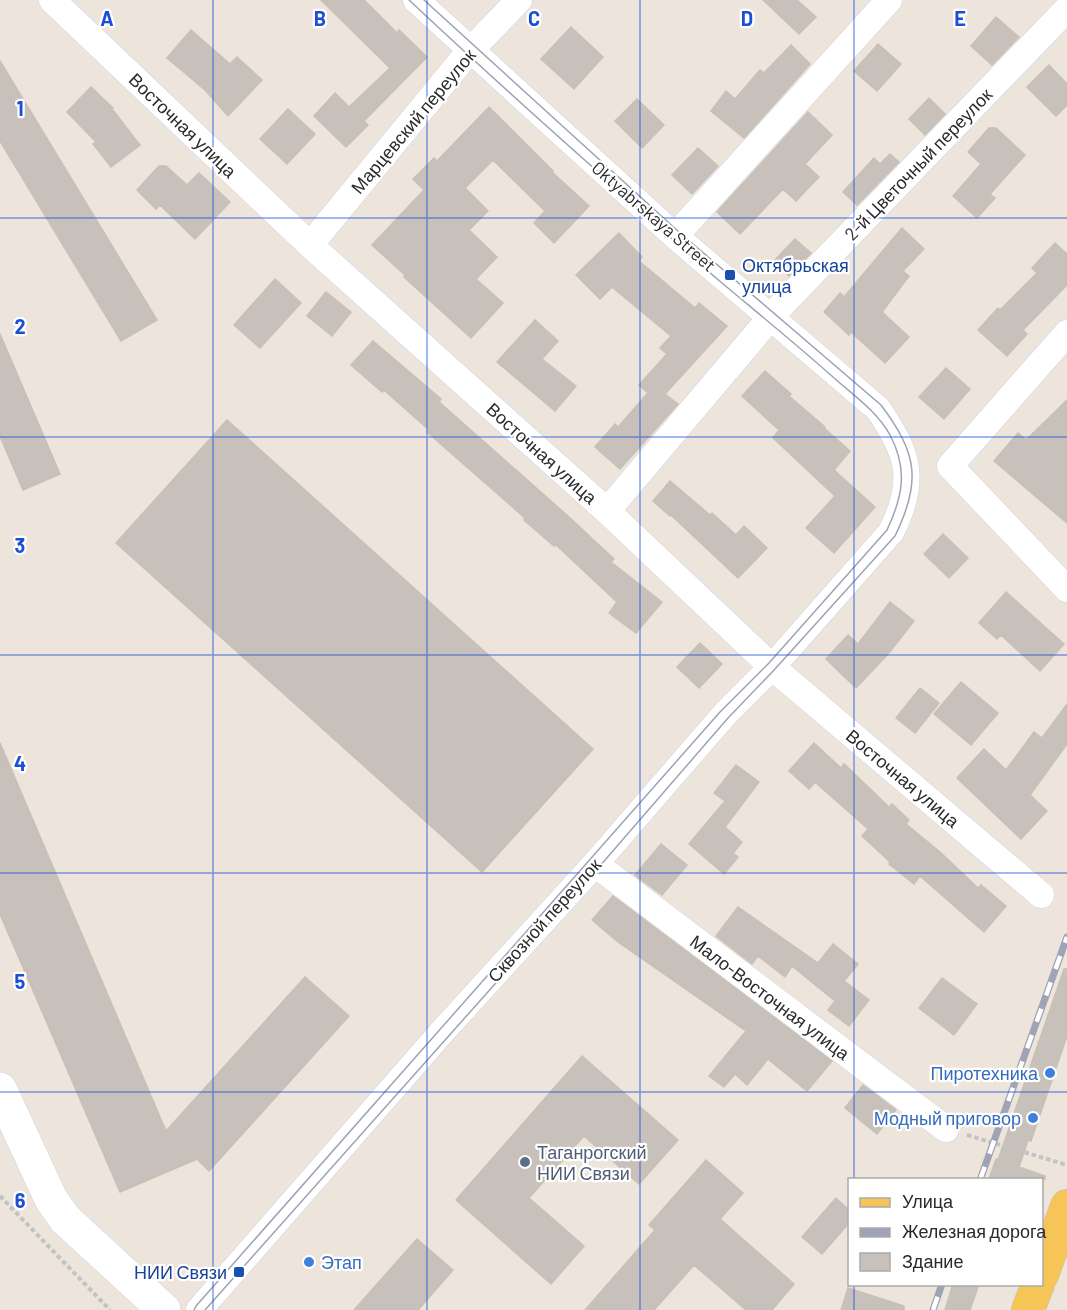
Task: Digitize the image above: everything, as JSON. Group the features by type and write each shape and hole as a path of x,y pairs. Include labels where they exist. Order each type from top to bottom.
{"main road":[{"path":"0,1089 51,1199 65,1219 164,1310"},
{"path":"1043,1270 1067,1206"},
{"path":"1028,1310 1037,1286"}],"street":[{"name":"Восточная улица","path":"54,0 310,245 607,511 772,667 1041,895"},
{"name":"Oktyabrskaya Street","path":"416,0 675,236 878,409 904,452 907,476 901,513 891,532"},
{"name":"Марцевский переулок","path":"310,245 470,51 519,0"},
{"path":"675,236 889,0"},
{"name":"2-й Цветочный переулок","path":"607,511 771,316 1067,9"},
{"path":"1067,333 950,466 1067,589"},
{"name":"Сквозной переулок","path":"199,1310 441,1033 595,864 725,714 772,667 891,532"},
{"name":"Мало-Восточная улица","path":"595,864 946,1130"}],"path":[{"path":"946,1130 1067,1165"},
{"path":"0,1196 110,1310"}],"building":[{"path":"321,0 364,0 397,33 399,30 427,57 364,121 368,125 346,147 314,116 335,93 349,107 390,68"},
{"path":"763,0 797,0 816,17 799,34"},
{"path":"996,17 1019,37 992,65 971,46"},
{"path":"571,27 603,57 574,89 541,59"},
{"path":"191,30 230,64 237,57 262,80 228,116 205,90 167,58"},
{"path":"878,44 901,64 877,91 854,71"},
{"path":"791,45 810,64 744,138 711,111 726,91 735,99 760,70 764,73"},
{"path":"0,61 157,320 121,341 0,141"},
{"path":"1049,65 1067,84 1067,105 1056,116 1027,87"},
{"path":"91,87 113,108 140,145 111,167 93,144 96,142 67,112"},
{"path":"929,98 945,114 925,135 909,119"},
{"path":"637,99 664,125 642,148 615,121"},
{"path":"489,107 552,172 589,206 554,243 534,223 545,211 493,160 465,188 488,211 469,230 497,257 476,279 503,303 471,338 372,245 424,190 413,179 434,158 437,161"},
{"path":"288,109 315,134 287,164 260,139"},
{"path":"808,112 832,135 805,164 819,177 796,201 783,189 740,234 717,212"},
{"path":"989,128 996,128 1025,155 990,194 995,198 977,218 953,196 981,164 968,152"},
{"path":"698,148 718,166 692,194 672,175"},
{"path":"890,154 899,162 857,205 843,192 874,158 880,164"},
{"path":"159,166 166,166 187,185 199,173 230,202 195,239 160,205 156,209 137,190"},
{"path":"902,228 924,249 903,271 909,276 882,312 909,337 885,363 851,332 849,335 824,312 840,293 844,297"},
{"path":"619,233 642,257 639,261 695,308 699,303 727,326 665,394 678,404 620,469 595,447 615,424 618,427 648,393 639,385 667,354 660,348 671,336 612,287 600,299 576,275"},
{"path":"795,239 811,253 789,276 773,262"},
{"path":"1055,243 1067,254 1067,285 1023,330 1027,334 1007,356 978,330 998,308 1000,310 1037,273 1032,268"},
{"path":"275,279 301,303 260,348 234,325"},
{"path":"326,292 351,312 332,336 307,316"},
{"path":"535,320 558,341 542,359 576,386 555,411 497,362"},
{"path":"0,334 60,474 23,490 0,436"},
{"path":"373,341 441,399 439,402 569,517 614,559 611,562 662,602 636,633 609,613 617,602 555,544 554,546 524,520 525,518 427,432 429,430 384,390 382,392 351,365"},
{"path":"946,368 970,389 944,419 919,397"},
{"path":"765,371 850,451 834,470 875,507 834,553 806,528 835,496 773,438 779,430 742,396"},
{"path":"1067,400 1067,523 994,461 1018,433 1026,440"},
{"path":"227,420 593,749 482,872 116,543"},
{"path":"670,481 710,515 712,513 736,535 744,526 767,548 738,578 653,501"},
{"path":"943,534 968,558 949,578 924,554"},
{"path":"1006,592 1064,644 1040,671 1001,635 997,639 979,623"},
{"path":"890,602 914,621 889,653 856,688 826,659 848,635 858,644"},
{"path":"700,643 722,664 699,688 677,667"},
{"path":"961,682 998,713 971,745 934,714"},
{"path":"920,688 939,703 915,733 896,718"},
{"path":"1067,704 1067,744 1030,795 1047,811 1021,839 957,778 984,749 1006,770 1034,732 1042,738"},
{"path":"0,743 166,1131 305,977 349,1016 209,1171 197,1159 120,1192 0,914"},
{"path":"814,743 841,768 844,764 889,807 892,804 909,820 906,824 978,888 981,885 1006,906 984,932 920,876 914,884 889,864 890,862 862,836 868,829 815,782 809,789 789,771"},
{"path":"736,765 759,782 725,827 742,842 733,853 738,857 724,874 689,844 725,801 714,793"},
{"path":"661,844 687,865 662,895 635,875"},
{"path":"613,896 832,1061 807,1091 768,1059 747,1085 735,1074 724,1087 709,1076 746,1031 618,942 592,920"},
{"path":"738,907 818,963 833,944 858,964 844,981 869,1000 849,1026 828,1010 835,1001 792,966 785,977 758,956 752,964 716,936"},
{"path":"1064,969 1067,969 1067,1036 1031,1141 1028,1140 1019,1167 1045,1176 1045,1179 989,1178 996,1159 998,1160"},
{"path":"942,978 977,1004 954,1035 919,1008"},
{"name":"Таганрогский НИИ Связи","path":"582,1056 678,1140 639,1184 584,1136 529,1198 584,1246 551,1284 456,1200"},
{"path":"863,1085 896,1110 877,1134 845,1108"},
{"path":"706,1160 743,1193 720,1219 794,1284 772,1310 746,1310 694,1265 654,1310 585,1310 655,1230 649,1225"},
{"path":"836,1198 848,1209 848,1224 822,1254 802,1237"},
{"path":"417,1239 453,1270 418,1310 354,1310"},
{"path":"952,1286 978,1286 970,1310 945,1310"},
{"path":"848,1288 904,1306 904,1310 841,1310"}],"tram line":[{"path":"194,1310 720,712 769,663 887,530 900,494 901,471 896,447 885,426 872,411 695,259 409,0"},
{"path":"205,1310 599,867 728,718 895,536 904,517 912,483 912,468 908,453 902,438 881,405 679,232 424,0"}],"railway":[{"path":"981,1178 1067,937"},
{"path":"933,1310 941,1286"}],"place":[{"name":"Октябрьская улица","path":"730,275"},
{"name":"Пиротехника","path":"1050,1073"},
{"name":"Модный приговор","path":"1033,1118"},
{"name":"Таганрогский НИИ Связи","path":"525,1162"},
{"name":"Этап","path":"309,1262"},
{"name":"НИИ Связи","path":"239,1272"}]}
